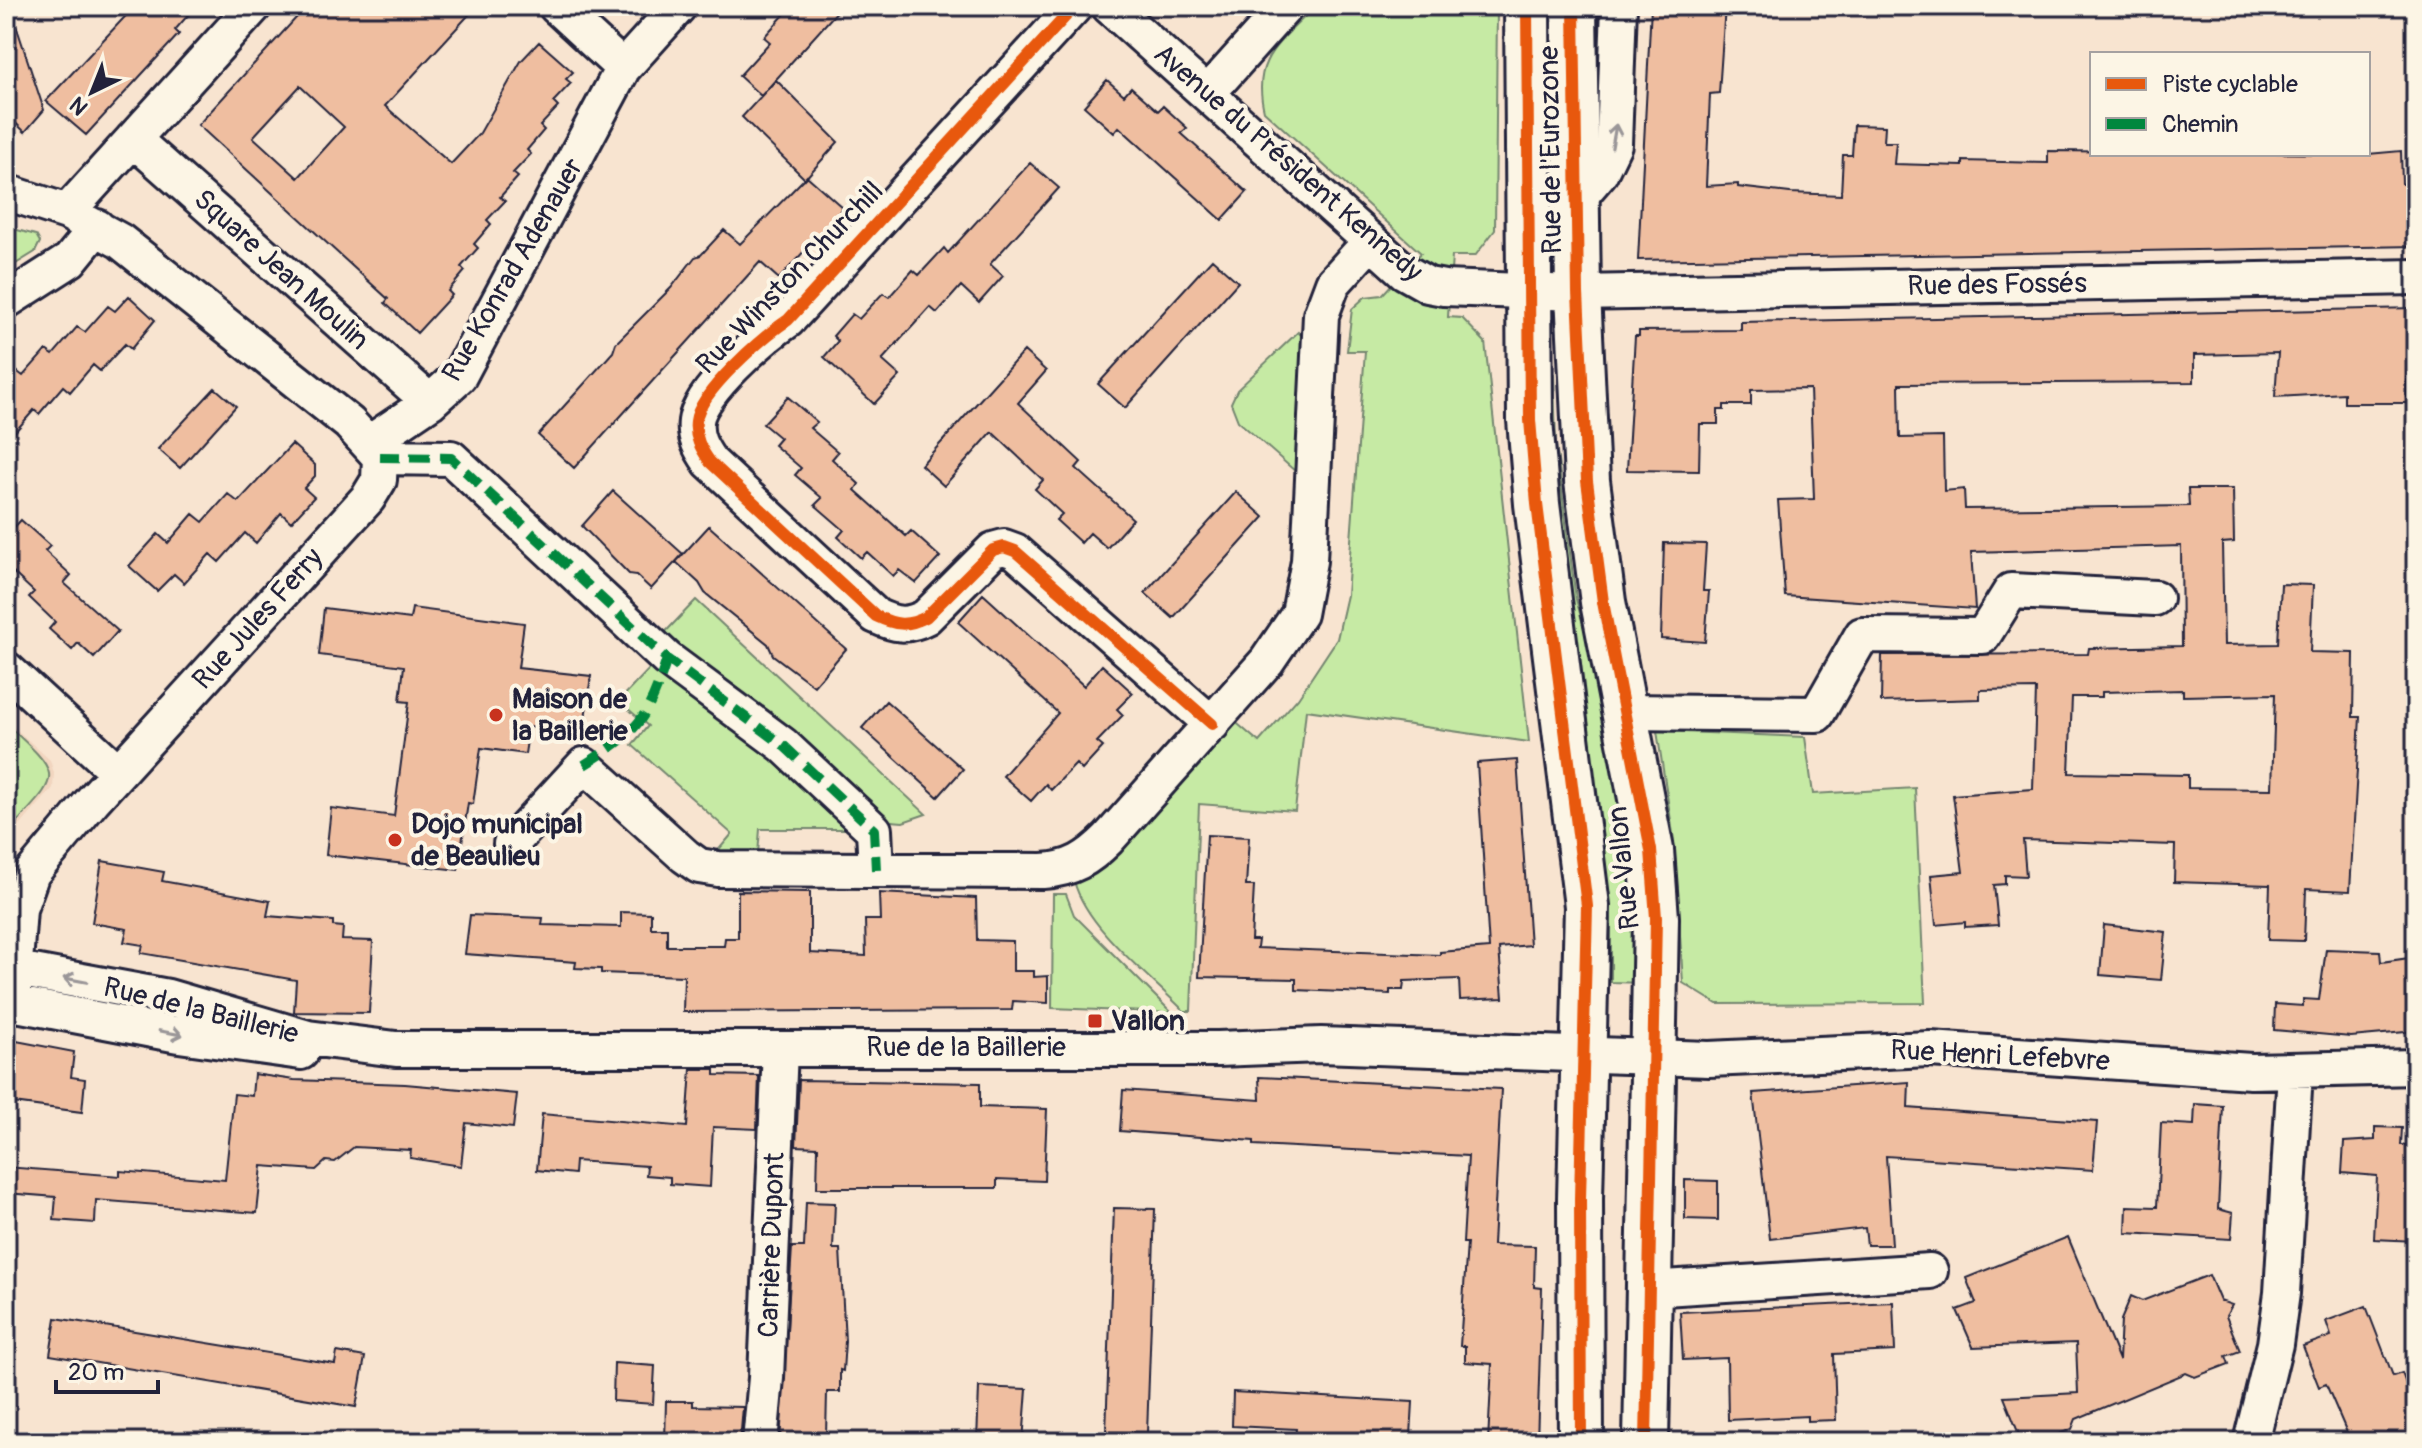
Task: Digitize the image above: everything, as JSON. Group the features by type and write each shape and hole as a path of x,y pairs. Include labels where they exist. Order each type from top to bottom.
{"main road":[{"name":"Rue de l'Eurozone","path":"1527,6 1528,292"},
{"name":"Rue de l'Eurozone","path":"1574,6 1578,293"},
{"name":"Rue Vallon","path":"1528,292 1537,504 1587,906 1581,1442"},
{"name":"Rue Vallon","path":"1578,293 1583,428 1593,536 1654,884 1646,1442"}],"street":[{"path":"6,301 70,260 82,219 133,139 254,6"},
{"path":"556,6 623,68"},
{"name":"Rue Konrad Adenauer","path":"375,450 459,376 623,68 679,6"},
{"name":"Rue Winston Churchill","path":"1075,6 788,320 764,336 703,403 696,418 696,433 710,462 876,616 904,625 916,623 926,617 993,550 1004,547 1015,551 1212,724"},
{"name":"Avenue du Président Kennedy","path":"1109,6 1405,272 1428,285 1578,293"},
{"path":"1207,94 1286,6"},
{"path":"1575,202 1600,173 1614,144 1619,6"},
{"name":"Square Jean Moulin","path":"133,139 430,402"},
{"path":"6,192 82,219 146,259 375,450 451,458 667,659 783,745 874,830 876,870"},
{"path":"511,844 584,765 699,866 718,869 1043,871 1070,867 1083,861 1108,839 1212,724 1267,661 1299,614 1308,570 1321,315 1333,283 1370,242"},
{"name":"Rue des Fossés","path":"1578,293 2416,277"},
{"name":"Rue Jules Ferry","path":"9,1003 10,968 19,909 32,873 118,772 368,498 379,480 375,450"},
{"path":"1624,712 1817,714 1862,635 1983,636 2011,591 2155,598"},
{"path":"6,669 118,772"},
{"name":"Rue de la Baillerie","path":"10,968 168,997 308,1038 396,1049 1218,1049 1321,1045 1583,1054"},
{"name":"Rue de la Baillerie","path":"9,1003 257,1048 349,1055 396,1049"},
{"name":"Carrière Dupont","path":"760,1442 766,1378 780,1049"},
{"name":"Rue Henri Lefebvre","path":"1583,1054 1709,1059 1930,1049 2295,1072 2416,1067"},
{"path":"2251,1442 2275,1344 2282,1293 2295,1072"},
{"path":"1648,1289 1930,1271"}],"shaded area":[{"path":"6,720 50,760 54,773 53,788 6,842"}],"green space":[{"path":"1315,6 1497,6 1495,230 1475,256 1452,256 1448,317 1462,318 1485,342 1529,742 1306,710 1295,811 1199,804 1191,1011 1184,1011 1105,934 1081,899 1074,881 1232,719 1259,742 1298,698 1337,639 1347,595 1365,351 1347,351 1352,309 1365,297 1382,295 1421,253 1264,111 1261,93 1265,64 1280,41"},
{"path":"1540,6 1562,6 1565,212 1549,212"},
{"path":"6,227 36,235 40,242 35,252 6,270"},
{"path":"1298,332 1308,342 1296,472 1238,421 1231,403 1237,390"},
{"path":"1554,374 1556,445 1576,599 1618,747 1644,983 1611,982 1611,919 1602,842 1537,375"},
{"path":"696,600 926,814 903,822 879,820 655,643"},
{"path":"652,666 716,700 852,829 760,829 758,854 715,854 732,834 632,745 648,726 619,701"},
{"path":"6,724 40,757 49,778 37,800 6,834"},
{"path":"1657,731 1805,737 1813,794 1915,788 1925,1003 1717,1004 1683,983 1674,840"},
{"path":"1053,894 1066,894 1074,915 1172,1013 1052,1008"}],"building":[{"path":"135,6 196,6 175,30 179,34 86,135 46,101"},
{"path":"307,6 477,6 385,106 451,164 480,133 521,61 539,42 573,72 566,79 571,83 553,102 558,107 540,126 544,130 527,150 531,154 513,173 518,177 500,197 505,201 487,220 491,224 474,244 478,248 461,267 465,271 448,291 452,295 417,333 385,303 388,299 198,125","holes":["300,86 344,127 298,178 253,137"]},
{"path":"792,6 842,6 761,96 739,76 770,42 764,37"},
{"path":"1651,6 1725,6 1719,93 1710,94 1706,186 1738,184 1738,187 1790,193 1841,195 1843,155 1852,155 1854,125 1885,126 1884,142 1896,142 1894,164 1963,166 1963,161 2048,163 2048,151 2090,151 2090,156 2370,156 2401,151 2402,184 2413,184 2416,246 1638,260"},
{"path":"11,10 44,110 25,132 6,114 6,11"},
{"path":"776,80 838,142 805,179 742,117"},
{"path":"1107,80 1124,95 1131,87 1158,111 1163,106 1187,128 1181,133 1247,192 1222,220 1119,127 1114,133 1084,106"},
{"path":"1030,163 1059,188 990,264 1003,276 979,303 961,286 937,313 930,307 882,360 900,376 874,404 824,357 838,341 833,336 852,314 859,319 883,293 889,297 913,270 919,275 944,248 948,253"},
{"path":"807,176 843,208 779,279 760,262 574,468 538,435 613,352 616,343 671,288 695,257 701,255 724,230 740,244"},
{"path":"1212,259 1238,282 1125,408 1098,384"},
{"path":"129,296 155,320 131,349 125,344 100,371 93,365 70,392 63,386 39,414 34,410 6,442 6,363 23,376 46,350 53,355 77,327 85,332 108,306 115,311"},
{"path":"2416,308 2416,370 2407,370 2407,403 2344,403 2344,393 2275,397 2278,353 2194,355 2194,382 1899,384 1900,438 1943,437 1944,491 1964,489 1965,509 2189,506 2188,489 2233,489 2234,542 2222,543 2224,645 2278,644 2281,584 2313,585 2310,652 2354,653 2353,717 2360,717 2350,891 2306,889 2304,941 2268,940 2270,885 2174,882 2175,845 2023,840 2026,876 2005,875 2005,884 1994,885 1998,925 1965,927 1965,922 1936,925 1931,875 1963,872 1953,795 2033,789 2036,689 1980,690 1980,699 1881,702 1882,655 2088,654 2089,648 2182,646 2181,546 1971,552 1975,609 1785,596 1778,500 1814,499 1810,389 1751,390 1751,405 1724,405 1724,410 1718,410 1718,424 1700,424 1699,471 1627,470 1635,336 1639,336 1639,331 1741,330 1741,322","holes":["2183,690 2183,696 2275,694 2272,789 2188,788 2188,775 2069,773 2072,697 2102,697 2102,692"]},
{"path":"1024,351 1046,371 1018,403 1081,462 1076,468 1133,519 1107,548 1090,533 1081,543 1056,520 1062,514 1035,489 1043,480 992,432 944,486 921,465"},
{"path":"215,388 236,406 180,468 158,449"},
{"path":"788,397 817,422 810,428 838,452 832,459 859,484 855,490 906,536 911,531 940,557 916,583 899,570 893,576 867,552 861,558 838,537 844,530 815,505 822,498 795,475 801,468 774,445 780,438 763,424"},
{"path":"292,444 315,465 315,476 304,488 314,497 291,522 281,513 256,543 245,533 219,562 210,554 184,583 174,574 157,591 129,566 158,534 168,543 193,514 203,522 228,494 238,502"},
{"path":"613,491 683,554 651,589 636,575 629,574 582,526"},
{"path":"1236,492 1264,517 1173,618 1145,593"},
{"path":"21,520 50,546 45,551 71,575 64,583 118,631 94,658 78,643 72,650 49,629 55,622 29,597 34,592 6,566 6,536"},
{"path":"709,526 846,649 814,686 773,655 768,644 705,593 699,583 676,562"},
{"path":"1664,543 1706,544 1703,591 1709,591 1705,642 1661,639"},
{"path":"983,594 1084,686 1102,665 1133,693 1117,709 1123,715 1097,742 1103,747 1082,770 1076,764 1051,790 1046,784 1031,801 1003,776 1058,713 958,622"},
{"name":"Maison de la Baillerie","path":"324,608 410,619 412,608 524,623 518,668 591,676 583,733 529,727 525,754 481,748 473,804 468,803 458,870 326,855 331,808 394,816 409,702 400,701 404,666 319,655"},
{"path":"886,701 963,769 938,797 862,728"},
{"path":"1517,760 1530,945 1499,948 1503,998 1460,1000 1459,979 1404,981 1403,990 1390,990 1390,994 1296,990 1296,979 1199,977 1207,835 1249,837 1246,886 1254,886 1251,940 1258,940 1257,948 1440,955 1440,952 1489,948 1477,763"},
{"path":"102,861 164,872 162,881 270,901 267,916 333,921 333,926 343,927 342,940 373,941 369,1013 294,1012 296,980 141,953 143,945 124,942 127,929 92,923"},
{"path":"738,891 810,892 810,953 866,956 865,920 880,920 879,893 976,898 977,940 1013,941 1013,971 1034,971 1034,977 1048,976 1048,1003 1013,1001 1012,1010 683,1012 684,976 601,973 601,969 575,968 576,962 465,954 470,915 543,918 542,925 621,927 621,912 651,913 651,928 667,928 667,946 724,946 725,938 738,938"},
{"path":"2104,925 2166,932 2161,980 2100,975"},
{"path":"2326,949 2380,951 2381,962 2416,957 2416,1031 2351,1037 2274,1030 2275,1004 2303,1006 2303,999 2319,1000"},
{"path":"6,1039 74,1052 71,1077 85,1079 82,1112 6,1102"},
{"path":"691,1069 715,1069 715,1075 759,1076 757,1129 713,1127 710,1187 670,1184 670,1177 646,1175 647,1166 575,1161 574,1174 537,1170 542,1114 687,1127"},
{"path":"254,1074 294,1080 405,1084 517,1094 513,1128 466,1123 461,1166 410,1158 411,1150 354,1147 335,1162 326,1161 316,1170 262,1166 257,1213 96,1200 95,1223 54,1220 56,1197 6,1193 6,1167 120,1176 120,1171 225,1180 234,1094 252,1096"},
{"path":"1259,1077 1501,1089 1493,1245 1535,1246 1534,1287 1542,1288 1537,1442 1488,1442 1492,1364 1465,1362 1465,1346 1460,1346 1467,1243 1463,1243 1468,1156 1254,1145 1254,1141 1120,1131 1123,1090 1260,1100"},
{"path":"799,1080 980,1083 980,1107 1047,1109 1044,1181 997,1179 997,1188 817,1188 818,1147 796,1146"},
{"path":"1909,1082 1908,1108 2097,1122 2093,1170 1886,1156 1892,1245 1867,1245 1865,1228 1770,1239 1753,1093"},
{"path":"2195,1104 2223,1106 2218,1209 2233,1213 2231,1239 2126,1233 2127,1206 2157,1207 2161,1123 2194,1125"},
{"path":"2375,1127 2402,1128 2401,1145 2416,1145 2416,1241 2374,1239 2377,1176 2342,1173 2344,1142 2375,1140"},
{"path":"1685,1180 1718,1181 1718,1220 1685,1219"},
{"path":"806,1202 835,1203 833,1249 840,1249 845,1341 843,1371 840,1370 840,1392 827,1392 826,1436 802,1436 802,1442 780,1442 792,1247 804,1247"},
{"path":"1114,1208 1155,1209 1147,1433 1106,1432"},
{"path":"2068,1237 2119,1360 2121,1320 2131,1296 2142,1301 2209,1275 2220,1301 2232,1305 2226,1316 2240,1351 2226,1356 2229,1364 2195,1377 2186,1373 2076,1419 2072,1429 2039,1442 2022,1442 2004,1397 2078,1393 2076,1343 1973,1347 1957,1310 1976,1303 1966,1278"},
{"path":"1893,1302 1895,1351 1834,1354 1836,1420 1807,1421 1807,1416 1728,1420 1727,1358 1683,1360 1680,1312"},
{"path":"2366,1306 2393,1376 2402,1373 2416,1410 2416,1442 2351,1442 2326,1384 2319,1387 2303,1346 2331,1336 2326,1321"},
{"path":"56,1318 335,1364 337,1352 365,1357 356,1407 50,1355"},
{"path":"614,1363 655,1366 653,1404 613,1401"},
{"path":"979,1387 1027,1389 1023,1442 977,1442"},
{"path":"1233,1392 1413,1402 1411,1436 1397,1436 1397,1442 1384,1442 1295,1437 1296,1429 1232,1426"},
{"path":"666,1401 693,1401 693,1406 743,1407 740,1442 665,1442"}],"marked path":[{"path":"380,457 451,458 667,659 783,745 874,830 876,870"},
{"path":"584,765 617,743 639,722 654,696 667,659"}],"cycle path":[{"path":"1075,6 788,320 749,351 720,381 700,409 696,432 710,462 876,616 901,624 926,617 993,550 1004,547 1015,551 1212,724"},
{"path":"1527,6 1530,420 1537,504 1587,906 1580,1199 1581,1442"},
{"path":"1574,6 1578,293 1587,481 1603,602 1651,850 1656,918 1646,1442"}],"place":[{"name":"Maison de la Baillerie","path":"496,715"},
{"name":"Dojo municipal de Beaulieu","path":"395,840"},
{"name":"Vallon","path":"1095,1021"}]}
